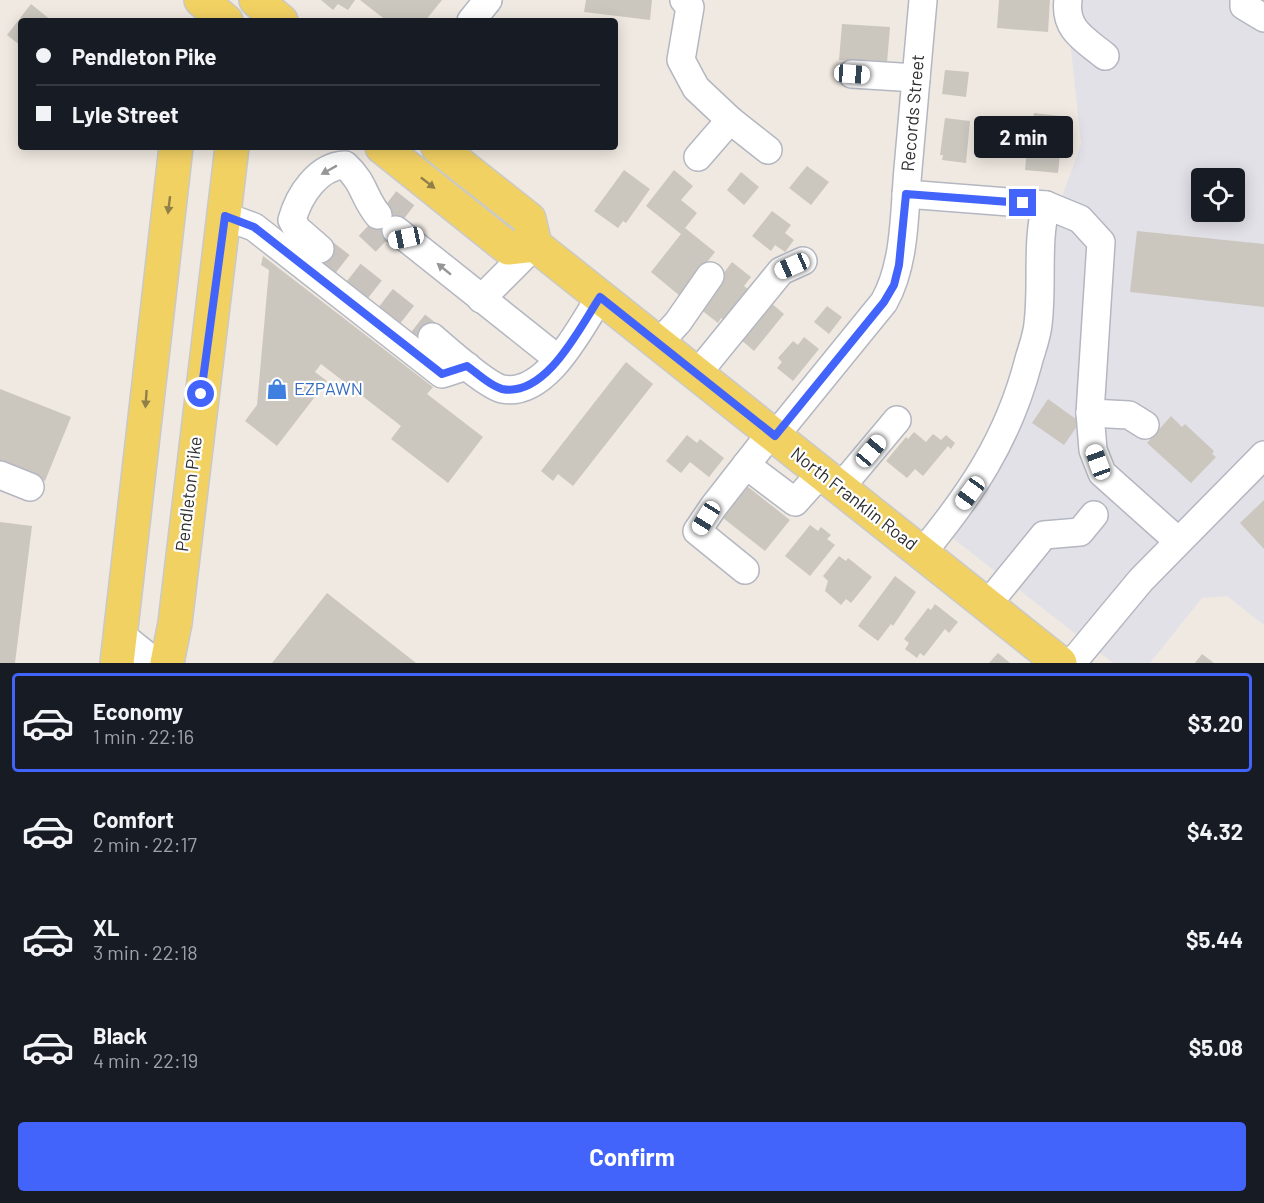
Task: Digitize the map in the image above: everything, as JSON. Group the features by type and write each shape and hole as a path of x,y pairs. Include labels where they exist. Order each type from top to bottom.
{"main road":[{"path":"191,18 194,0"},
{"path":"201,0 222,18"},
{"path":"247,18 249,0"},
{"path":"256,0 277,18"},
{"path":"118,649 176,150"},
{"path":"386,150 508,248 535,245 529,219 442,150"},
{"name":"Pendleton Pike","path":"167,663 175,623 225,216 236,154"},
{"name":"North Franklin Road","path":"535,245 1060,663"}],"street":[{"path":"473,18 488,0"},
{"path":"684,0 690,7 681,60 696,88 730,120 768,150"},
{"name":"Records Street","path":"745,570 698,531 746,465 884,302 894,285 906,194 923,0"},
{"path":"1068,0 1066,15 1075,31 1105,56"},
{"path":"1244,0 1244,6 1264,18"},
{"path":"852,74 916,78"},
{"path":"698,157 730,120"},
{"path":"320,249 297,229 292,220 297,204 319,176 334,165 345,165 359,177 387,222 558,359"},
{"path":"906,194 1046,205 1080,219 1101,242 1090,413 1094,450 1102,473 1178,541"},
{"path":"922,553 980,478 1005,431 1024,380 1038,324 1040,226 1046,205"},
{"path":"225,216 254,227 442,374 467,366"},
{"path":"481,299 535,245"},
{"path":"697,374 781,271 802,261"},
{"path":"658,344 678,322 710,276"},
{"path":"432,337 467,366 500,388 522,389 537,381 558,359 600,297"},
{"path":"1090,413 1129,415 1145,425"},
{"path":"746,465 795,502 830,481 897,420"},
{"path":"1072,663 1141,580 1264,455"},
{"path":"0,475 30,487"},
{"path":"987,605 1044,535 1080,532 1094,515"},
{"path":"118,649 156,663"}],"shaded area":[{"path":"1066,0 1264,0 1264,625 1227,596 1202,598 1150,663 1113,663 937,526 1020,379 1062,197 1081,144"}],"building":[{"path":"321,0 355,0 348,10 338,4 333,10"},
{"path":"360,0 442,0 427,18 383,18"},
{"path":"586,0 652,0 650,20 584,12"},
{"path":"999,0 1050,0 1048,32 997,28"},
{"path":"31,4 48,18 20,18"},
{"path":"18,21 18,44 7,35"},
{"path":"842,24 890,27 887,63 839,60"},
{"path":"945,70 969,72 966,97 942,94"},
{"path":"1034,113 1060,116 1059,123 1063,123 1058,173 1025,170 1030,119 1033,120"},
{"path":"945,118 970,121 966,163 942,160 943,155 940,155"},
{"path":"807,166 829,182 811,205 789,188"},
{"path":"624,170 650,189 626,223 623,221 618,228 594,211"},
{"path":"674,170 693,186 681,200 697,213 685,228 715,252 680,296 651,272 681,234 646,206"},
{"path":"741,172 759,187 744,205 727,190"},
{"path":"772,211 791,225 785,233 794,240 785,252 775,245 771,251 752,236"},
{"path":"1137,231 1264,244 1264,307 1130,292"},
{"path":"263,256 433,387 427,394 483,437 448,483 391,439 401,426 321,364 315,372 327,381 277,446 245,421 257,405 269,270 261,265"},
{"path":"732,262 751,277 744,286 749,290 725,321 721,318 718,323 700,309 702,302"},
{"path":"771,303 784,314 754,351 740,339"},
{"path":"827,306 842,317 829,334 814,322"},
{"path":"804,337 819,349 793,381 777,368 782,362 778,358 793,341 798,345"},
{"path":"626,362 653,384 573,486 558,474 553,481 541,471"},
{"path":"0,389 71,417 45,481 0,463"},
{"path":"1048,399 1080,422 1064,445 1032,423"},
{"path":"1171,416 1182,427 1185,424 1214,451 1212,454 1216,457 1191,483 1147,443"},
{"path":"914,432 926,442 933,434 941,440 946,435 955,443 951,449 948,446 923,476 915,469 907,478 886,461 906,437 908,439"},
{"path":"687,435 697,443 700,439 724,458 709,477 690,462 681,473 666,461"},
{"path":"743,483 790,520 765,551 718,514"},
{"path":"1264,500 1264,549 1240,523"},
{"path":"0,522 32,526 15,663 0,663"},
{"path":"810,525 818,531 821,527 831,535 827,539 835,545 810,576 785,556"},
{"path":"839,556 846,561 848,558 872,577 851,603 846,599 841,605 825,591 828,581 823,576"},
{"path":"895,576 916,592 893,626 891,624 878,641 858,626"},
{"path":"327,593 416,663 272,663"},
{"path":"935,604 958,622 949,633 945,629 924,656 920,653 917,658 905,649 909,643 904,639 928,608 931,610"},
{"path":"998,653 1010,663 989,663"},
{"path":"1202,654 1214,663 1195,663"}],"tunnel":[{"path":"388,202 406,216"},
{"path":"368,226 385,242"},
{"path":"320,249 432,337"}],"place":[{"name":"EZPAWN","path":"277,389"}],"route":[{"path":"201,394 225,216 254,227 442,374 467,366 500,388 522,389 549,371 570,344 600,297 775,436 884,302 894,285 899,265 906,194 1023,203"}]}
